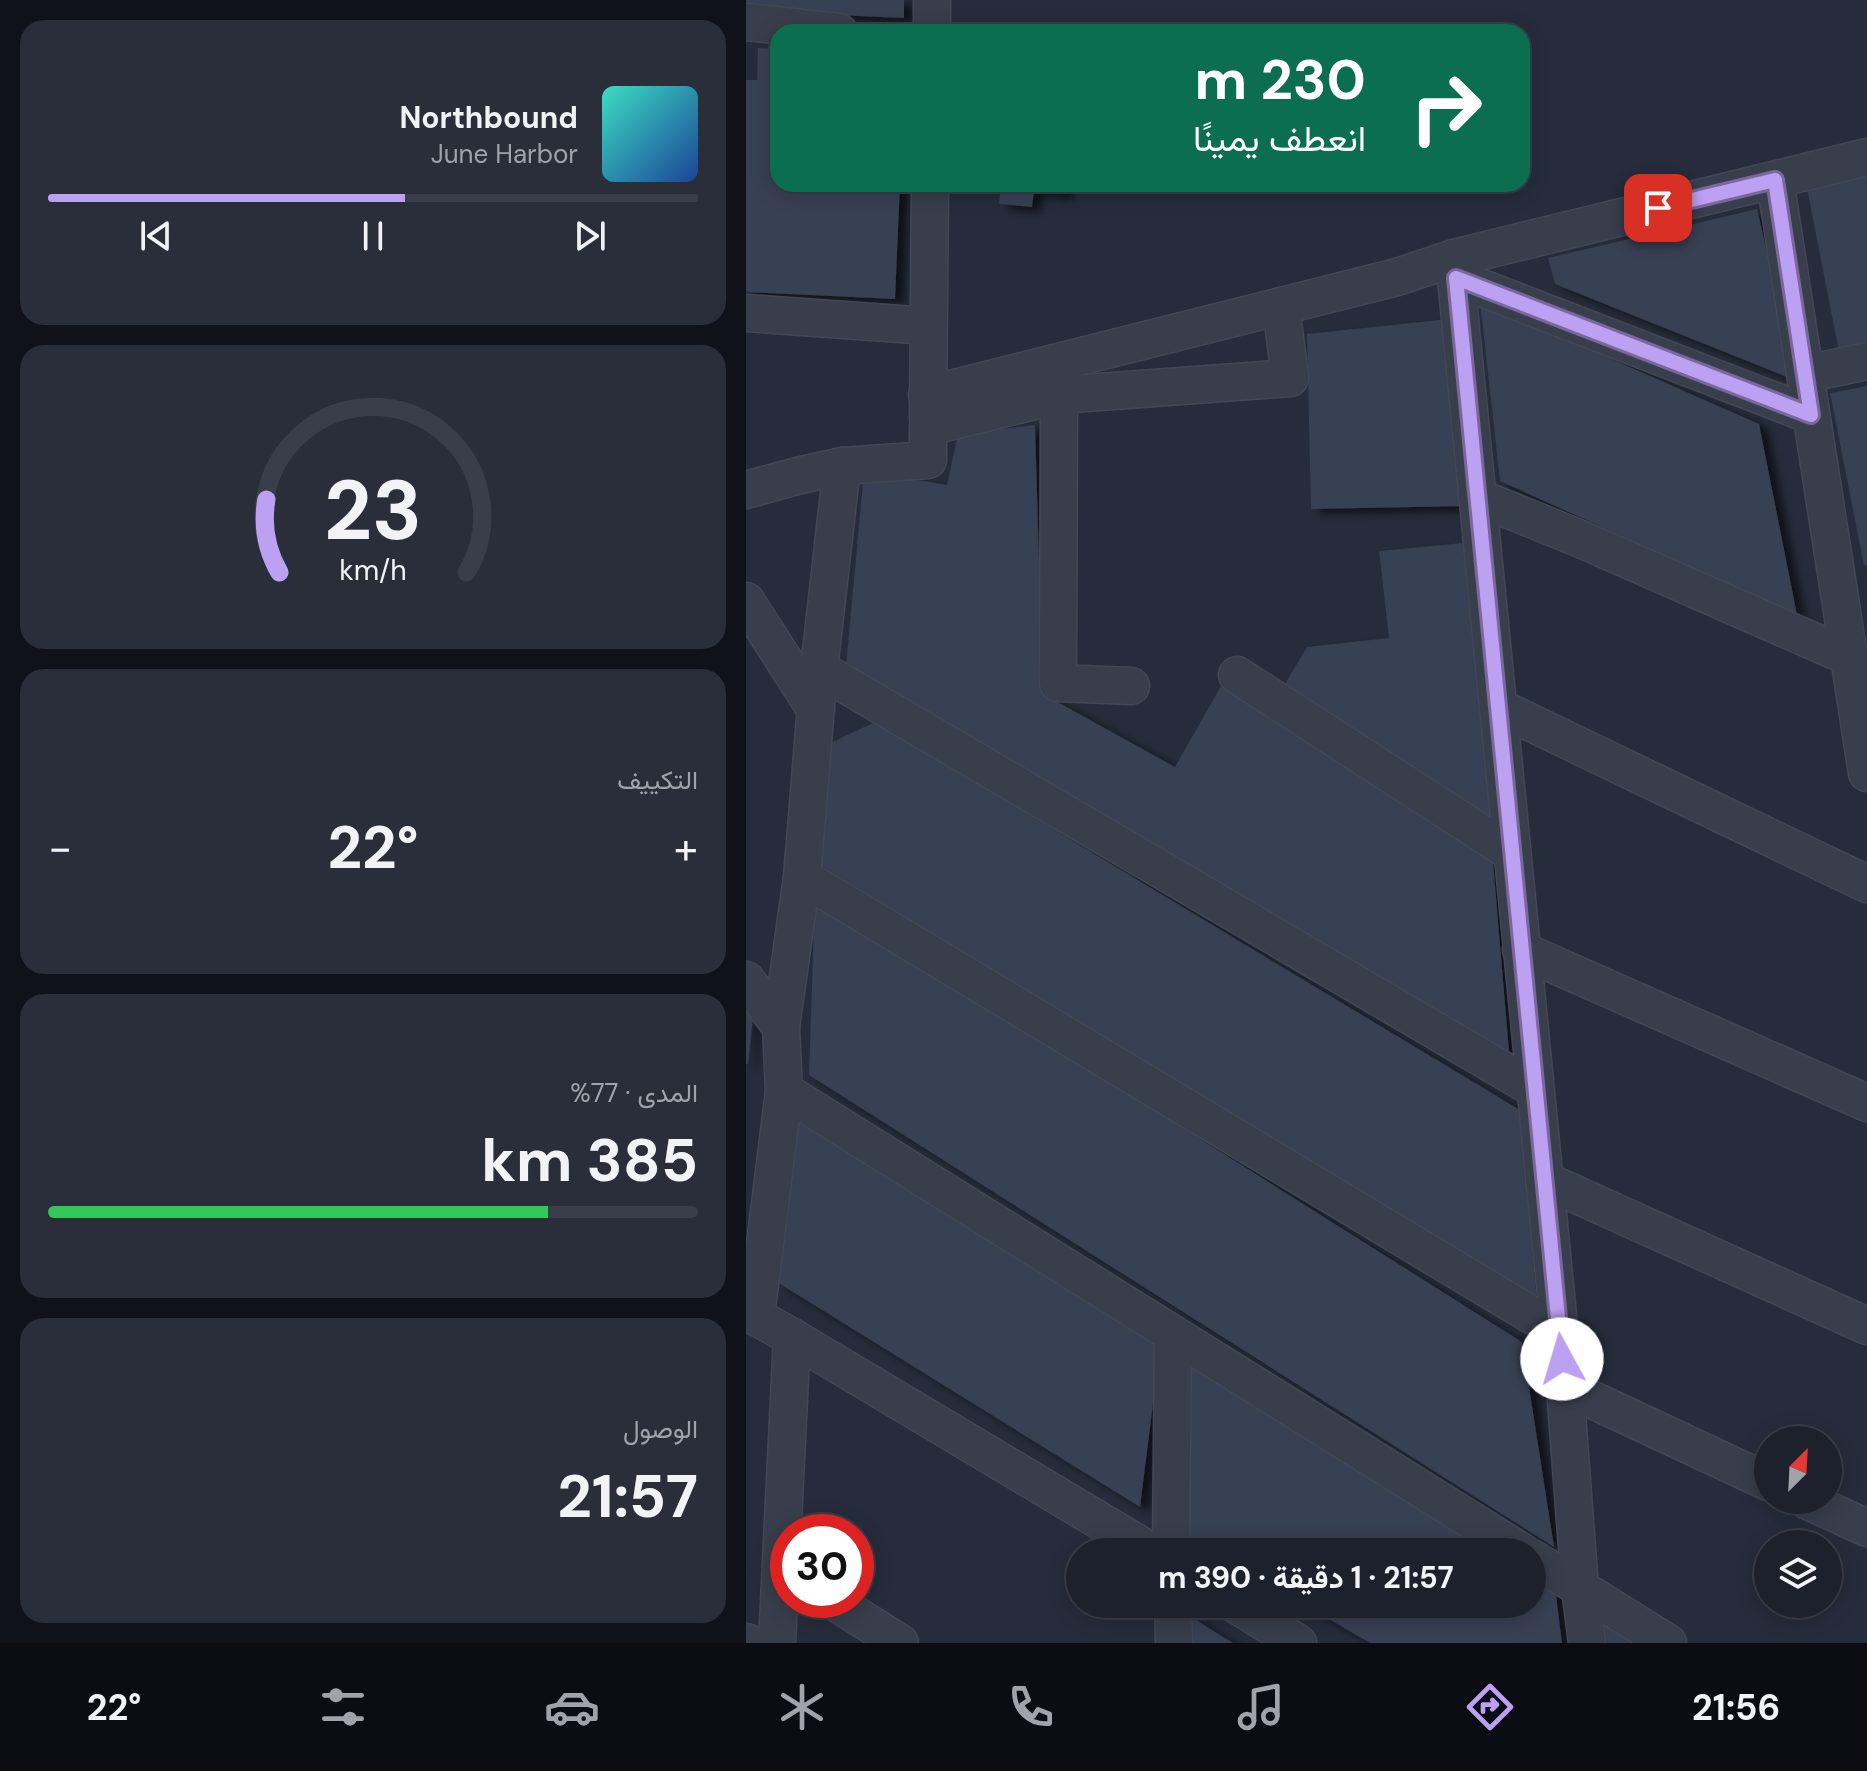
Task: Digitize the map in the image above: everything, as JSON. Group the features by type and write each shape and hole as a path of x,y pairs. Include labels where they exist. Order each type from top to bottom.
{"street":[{"path":"932,0 932,24"},
{"path":"746,22 770,25"},
{"path":"928,411 1281,306 1397,277 1455,268 1867,157"},
{"path":"1775,180 1811,415 1853,592 1849,657 1867,773"},
{"path":"746,490 842,466 928,460 930,192"},
{"path":"1455,268 1811,415"},
{"path":"1455,268 1565,1387 1587,1643"},
{"path":"928,411 1059,395 1290,378 1281,306"},
{"path":"746,313 928,326"},
{"path":"1805,374 1867,361"},
{"path":"1059,395 1058,683 1131,686"},
{"path":"842,466 819,669 802,877 781,1027 784,1091 751,1314 1129,1538"},
{"path":"1477,497 1849,657"},
{"path":"746,601 816,710"},
{"path":"819,669 1535,1089"},
{"path":"1237,675 1512,853"},
{"path":"1498,707 1867,884"},
{"path":"802,877 1558,1331"},
{"path":"1521,950 1867,1103"},
{"path":"746,980 781,1027"},
{"path":"784,1091 1500,1538"},
{"path":"1544,1180 1867,1326"},
{"path":"1171,1538 1173,1334"},
{"path":"786,1514 792,1337"},
{"path":"1565,1387 1754,1475"},
{"path":"1836,1514 1867,1528"},
{"path":"1546,1567 1668,1643"},
{"path":"777,1643 779,1618"},
{"path":"860,1618 900,1643"},
{"path":"1173,1618 1174,1643"},
{"path":"1258,1618 1298,1643"}],"building":[{"path":"746,0 904,0 904,18 746,11"},
{"path":"758,48 770,49 770,192 900,192 895,299 746,292 746,80 757,80"},
{"path":"1867,167 1867,347 1839,352 1805,178"},
{"path":"1000,192 1034,192 1032,207 999,204"},
{"path":"1757,209 1797,381 1555,284 1548,258"},
{"path":"1480,301 1759,424 1797,615 1500,481"},
{"path":"1459,318 1466,506 1311,509 1307,334"},
{"path":"1867,386 1867,565 1864,566 1830,393"},
{"path":"1035,425 1043,694 1175,767 1221,686 1493,862 1510,1063 846,666 864,471 947,485 958,434"},
{"path":"1474,542 1495,822 1279,694 1307,647 1389,638 1379,551"},
{"path":"875,722 1520,1110 1537,1303 822,866 830,743"},
{"path":"815,896 1522,1342 1554,1547 1546,1542 1546,1538 1540,1538 809,1075"},
{"path":"746,1008 753,1017 748,1064 746,1064"},
{"path":"792,1112 1161,1340 1140,1507 777,1282"},
{"path":"1186,1361 1473,1538 1189,1538"},
{"path":"1546,1583 1555,1588 1562,1643 1370,1643 1327,1618 1546,1618"},
{"path":"1188,1618 1233,1643 1191,1643"},
{"path":"1603,1619 1639,1643 1607,1643"}],"route":[{"path":"1562,1359 1456,278 1811,415 1775,180 1658,208"}]}
